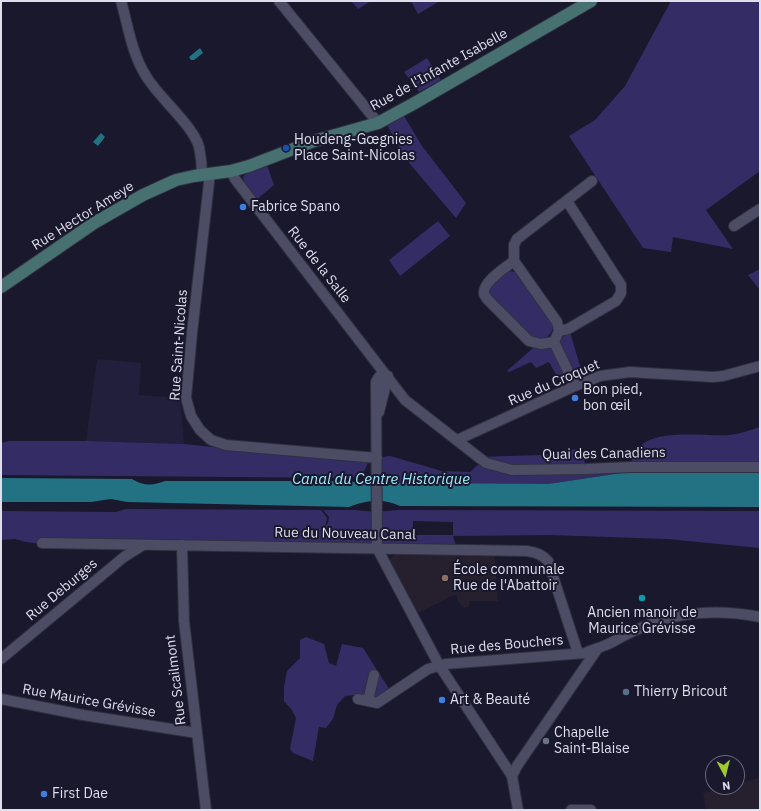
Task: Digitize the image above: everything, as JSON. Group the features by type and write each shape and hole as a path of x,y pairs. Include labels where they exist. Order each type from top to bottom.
{"street":[{"name":"Rue Saint-Nicolas","path":"121,1 132,42 141,66 150,83 188,127 196,139 206,175 186,394 188,408 195,423 211,440 226,445 377,458"},
{"path":"279,1 378,123"},
{"name":"Rue de l'Infante Isabelle","path":"206,175 231,172 314,141 378,123 414,104 591,1"},
{"name":"Rue de la Salle","path":"231,172 388,376 377,423"},
{"name":"Rue Hector Ameye","path":"1,287 94,223 116,210 176,180 206,175"},
{"path":"560,331 557,322 514,261 514,244 517,239 592,181"},
{"path":"554,342 560,331 616,301 621,293 622,285 567,200"},
{"path":"734,226 760,209"},
{"path":"514,261 488,281 484,293 487,299 529,341 541,344 554,342"},
{"path":"554,342 575,386"},
{"name":"Rue de la Salle","path":"372,356 376,369 377,548"},
{"name":"Rue du Croquet","path":"457,440 600,376 630,372 713,377 760,366"},
{"path":"376,382 378,376 381,374 388,376 405,400 457,440"},
{"path":"382,401 392,396 405,400"},
{"name":"Quai des Canadiens","path":"457,440 486,463 512,470 631,467 760,468"},
{"name":"Rue du Nouveau Canal","path":"42,543 527,551 540,555 548,561 578,653"},
{"name":"Rue Deburges","path":"1,659 124,557 143,545"},
{"name":"Rue Scailmont","path":"182,546 184,621 206,810"},
{"path":"377,548 439,665 512,776 518,810"},
{"name":"Rue des Bouchers","path":"439,665 585,653 606,645 636,629 659,621 697,613 719,612 760,617"},
{"path":"512,776 517,766 598,648"},
{"path":"374,675 363,700 378,703 428,669 439,665"},
{"name":"Rue Maurice Grévisse","path":"1,699 83,715 197,733"},
{"path":"571,810 591,810"}],"shaded area":[{"path":"351,1 371,1 358,9"},
{"path":"411,1 440,1 418,14"},
{"path":"671,1 760,1 760,171 706,210 733,249 673,237 671,252 643,248 569,136 595,120 625,86"},
{"path":"427,58 441,80 419,92 404,72"},
{"path":"404,116 422,146 466,203 456,218 404,157 387,125"},
{"path":"267,165 274,185 256,200 245,184 243,177 247,173"},
{"path":"438,221 450,236 400,276 389,260"},
{"path":"760,269 760,290 748,275"},
{"path":"507,271 516,272 552,319 553,329 546,337 542,339 532,339 492,298 489,293 490,285"},
{"path":"570,332 583,376 575,379 560,345 563,337"},
{"path":"534,347 552,349 568,381 561,384 549,362 536,368 531,362 509,372 507,371"},
{"path":"97,359 141,363 139,395 180,398 184,444 86,441"},
{"path":"760,427 760,467 628,472 548,484 377,484 377,458 390,456 442,471 470,472 482,461 477,457 543,455 582,448 586,469 631,467 635,451 647,441 658,437 670,435 730,435"},
{"path":"9,441 86,441 184,444 222,448 369,457 364,471 351,478 1,475 1,443"},
{"path":"126,509 321,510 327,518 326,524 322,531 328,523 329,517 323,510 377,512 398,510 760,511 760,548 667,539 550,535 453,536 457,550 41,544 15,539 1,540 1,511 116,512","holes":["413,521 453,522 453,535 413,535"]},
{"name":"École communale Rue de l'Abattoir","path":"494,550 498,601 470,601 469,607 464,608 457,600 457,595 454,595 413,616 384,561 391,558 397,551"},
{"path":"306,637 324,644 329,663 336,666 342,644 363,648 391,692 378,700 354,695 345,696 337,705 333,719 326,728 319,727 313,761 293,753 290,749 296,718 292,710 284,701 284,687 287,671 300,658 300,640"},
{"path":"760,777 760,810 694,810 706,809 703,793 705,792 705,795 745,795 745,782"}],"water":[{"path":"200,48 203,53 194,60 191,60 189,57"},
{"path":"101,133 105,137 98,146 93,142"},
{"path":"628,472 760,472 760,507 400,506 381,501 368,501 349,507 127,502 111,499 91,502 1,502 1,478 132,479 140,483 148,484 156,484 165,481 350,481 380,486 398,483 548,484"}],"place":[{"name":"Houdeng-Gœgnies Place Saint-Nicolas","path":"286,148"},
{"name":"Fabrice Spano","path":"243,207"},
{"name":"Bon pied, bon œil","path":"575,398"},
{"name":"École communale Rue de l'Abattoir","path":"445,578"},
{"name":"Ancien manoir de Maurice Grévisse","path":"642,598"},
{"name":"Thierry Bricout","path":"626,692"},
{"name":"Art & Beauté","path":"442,700"},
{"name":"Chapelle Saint-Blaise","path":"546,741"},
{"name":"First Dae","path":"44,794"}],"water label":[{"name":"Canal du Centre Historique","path":"381,480"}]}
